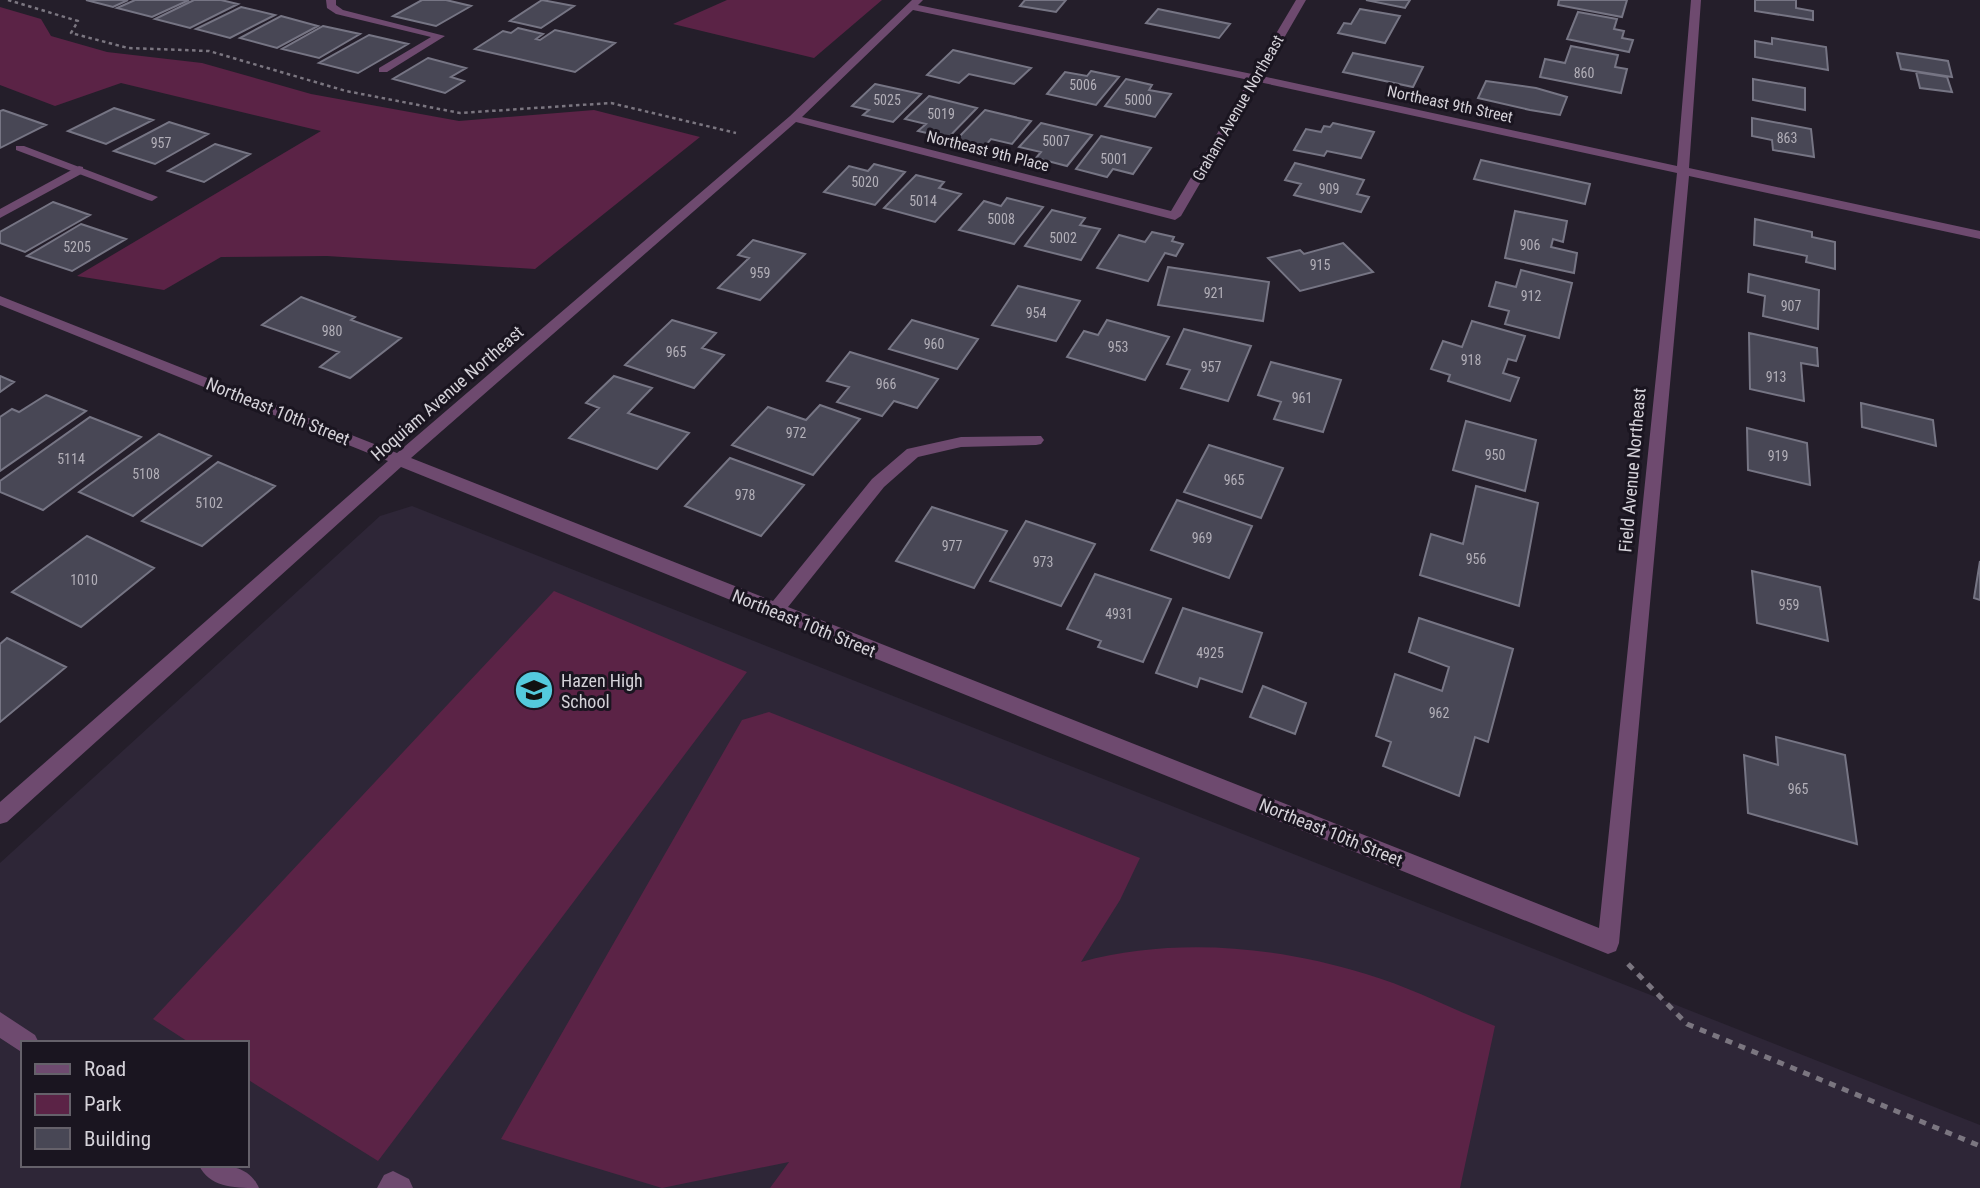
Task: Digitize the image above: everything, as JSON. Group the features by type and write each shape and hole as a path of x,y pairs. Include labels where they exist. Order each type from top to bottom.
{"street":[{"path":"331,0 331,6 340,12 440,36 383,70"},
{"name":"Graham Avenue Northeast","path":"1175,216 1301,0"},
{"name":"Field Avenue Northeast","path":"1608,943 1683,171 1696,0"},
{"name":"Northeast 9th Street","path":"915,4 1980,235"},
{"name":"Hoquiam Avenue Northeast","path":"0,815 399,460 794,118 915,4"},
{"name":"Northeast 9th Place","path":"794,118 1175,216"},
{"path":"20,148 152,197"},
{"path":"0,214 79,170"},
{"name":"Northeast 10th Street","path":"0,300 1608,943"},
{"path":"775,611 878,484 913,453 961,442 1036,440"},
{"path":"0,1024 24,1041"},
{"path":"214,1167 246,1188"},
{"path":"390,1188 393,1184 400,1188"}],"path":[{"path":"1608,943 1687,1024 1980,1146"}],"shaded area":[{"name":"Hazen High School","path":"412,506 1980,1125 1980,1188 0,1188 0,863 380,516"}],"green space":[{"path":"727,0 882,0 814,58 673,24"},
{"path":"0,7 41,19 51,36 107,52 202,63 311,94 459,121 594,110 700,137 535,269 327,256 221,257 164,290 77,276 321,131 121,83 55,106 0,85"},
{"path":"554,591 747,672 378,1161 248,1080 248,1041 187,1041 153,1019"},
{"path":"769,712 1140,858 1120,900 1081,962 1152,949 1188,947 1260,951 1331,964 1382,979 1495,1026 1460,1188 770,1188 789,1162 662,1188 501,1139 742,720"}],"building":[{"path":"86,0 128,0 113,7"},
{"path":"135,0 189,0 152,17 117,8"},
{"path":"194,0 221,0 238,4 190,28 155,19"},
{"path":"422,0 446,0 471,6 436,26 393,16"},
{"path":"542,0 574,6 541,28 510,21"},
{"path":"1025,0 1066,0 1056,12 1020,6"},
{"path":"1366,0 1410,0 1405,8"},
{"path":"1559,0 1627,0 1622,17 1558,5"},
{"path":"1755,0 1796,0 1796,8 1813,11 1813,20 1755,11"},
{"path":"241,7 275,15 230,38 196,29"},
{"path":"1158,9 1230,24 1219,38 1146,23"},
{"path":"1360,9 1400,16 1385,43 1338,33 1344,23 1351,24"},
{"path":"1578,12 1617,19 1614,29 1624,31 1622,38 1633,40 1629,52 1567,39"},
{"path":"281,16 318,26 277,48 240,38"},
{"path":"323,26 360,34 319,58 282,49"},
{"path":"518,28 543,34 536,39 540,40 555,30 615,43 575,72 475,49 503,31 511,33"},
{"path":"369,35 408,44 358,73 319,63"},
{"path":"1772,38 1826,47 1828,70 1755,57 1755,41 1772,44"},
{"path":"1571,46 1618,55 1615,67 1627,69 1621,93 1540,77 1545,59 1565,63"},
{"path":"953,50 1031,68 1014,84 969,74 959,83 927,75"},
{"path":"1353,53 1423,67 1413,87 1343,72"},
{"path":"1897,53 1948,61 1952,77 1901,69"},
{"path":"428,58 466,68 451,77 464,81 445,93 393,79"},
{"path":"1091,71 1119,77 1096,105 1047,94 1065,72 1087,76"},
{"path":"1916,72 1947,77 1952,92 1920,88"},
{"path":"1126,79 1152,85 1149,90 1171,94 1155,117 1105,106"},
{"path":"1753,79 1805,88 1805,110 1753,100"},
{"path":"1486,81 1536,88 1567,97 1560,115 1530,110 1478,98"},
{"path":"875,84 921,94 893,122 863,115 869,110 852,106"},
{"path":"929,96 977,108 948,138 918,131 926,124 905,119"},
{"path":"114,108 153,120 106,144 68,131"},
{"path":"985,110 1031,121 1012,144 991,139 985,146 957,139"},
{"path":"0,111 46,125 0,148"},
{"path":"1752,118 1811,129 1814,157 1773,150 1772,140 1752,136"},
{"path":"169,122 208,134 155,164 114,151"},
{"path":"1041,123 1092,135 1067,166 1036,158 1041,152 1019,147"},
{"path":"1333,123 1374,132 1361,158 1327,151 1324,156 1294,150 1306,129 1321,132 1324,126 1330,127"},
{"path":"1101,136 1151,148 1133,174 1113,169 1107,177 1076,169"},
{"path":"215,144 250,154 204,182 168,171"},
{"path":"1481,160 1590,184 1585,204 1474,179"},
{"path":"1295,163 1364,180 1357,194 1369,197 1361,212 1294,195 1301,184 1285,180"},
{"path":"874,164 905,172 875,205 824,192 849,166 868,171"},
{"path":"916,175 944,182 939,188 961,194 935,222 884,208"},
{"path":"1007,198 1043,207 1014,244 959,230 984,201 1001,206"},
{"path":"53,202 90,215 25,252 0,243 0,232"},
{"path":"1052,210 1085,218 1080,225 1100,229 1081,260 1025,246"},
{"path":"1515,211 1567,221 1563,242 1553,239 1551,247 1577,253 1574,273 1505,258"},
{"path":"1755,219 1812,232 1812,237 1835,242 1835,269 1806,262 1807,256 1754,245"},
{"path":"81,224 126,239 72,271 27,256"},
{"path":"1152,232 1174,237 1172,241 1183,244 1176,256 1165,253 1148,281 1097,268 1119,235 1145,242"},
{"path":"753,240 805,254 760,300 718,288 749,258 738,255"},
{"path":"1343,243 1373,272 1300,291 1268,258 1300,250 1304,254"},
{"path":"1168,267 1269,282 1263,321 1158,305"},
{"path":"1521,270 1572,283 1559,338 1505,324 1509,311 1489,306 1496,282 1516,287"},
{"path":"1749,274 1819,290 1818,329 1763,316 1765,296 1748,292"},
{"path":"1018,286 1080,301 1056,341 992,325"},
{"path":"301,297 355,317 351,320 401,338 350,378 320,367 339,352 262,325"},
{"path":"672,320 716,333 702,348 724,355 694,388 625,365"},
{"path":"912,320 978,339 957,369 889,349"},
{"path":"1107,320 1169,337 1145,380 1067,357 1084,331 1098,335"},
{"path":"1472,321 1525,336 1516,361 1508,359 1503,373 1519,378 1510,401 1448,381 1450,375 1431,369 1443,341 1462,347"},
{"path":"1184,329 1251,346 1228,401 1181,388 1190,370 1167,364"},
{"path":"1749,333 1817,348 1818,366 1801,363 1804,401 1750,389"},
{"path":"850,352 938,379 917,408 894,401 882,416 837,402 849,387 827,381"},
{"path":"1271,362 1341,380 1323,432 1274,419 1281,402 1258,395"},
{"path":"0,376 14,382 0,392"},
{"path":"614,376 652,388 628,413 689,433 657,469 569,438 599,408 586,403"},
{"path":"46,395 86,411 0,471 0,417 12,409 19,412"},
{"path":"1861,403 1933,420 1936,446 1862,427"},
{"path":"820,405 860,419 813,475 732,445 768,407 806,420"},
{"path":"90,417 141,437 43,510 0,492 0,481"},
{"path":"1466,421 1536,440 1525,491 1453,470"},
{"path":"1747,428 1807,443 1810,485 1748,470"},
{"path":"159,434 211,456 133,516 79,492"},
{"path":"1209,445 1283,468 1261,518 1184,492"},
{"path":"730,458 804,485 761,536 685,506"},
{"path":"218,462 275,486 202,546 142,521"},
{"path":"1476,486 1538,503 1519,606 1420,575 1431,534 1463,544"},
{"path":"1177,500 1252,526 1229,578 1151,550"},
{"path":"932,507 1007,531 974,588 896,561"},
{"path":"1026,521 1095,544 1061,606 990,581"},
{"path":"87,536 154,568 81,627 12,592"},
{"path":"1980,561 1980,600 1974,598"},
{"path":"1752,571 1820,587 1828,641 1757,623"},
{"path":"1095,574 1171,599 1143,662 1098,647 1101,641 1067,629"},
{"path":"1183,608 1262,633 1242,692 1200,678 1197,687 1156,673"},
{"path":"1419,618 1513,649 1488,742 1475,737 1459,796 1383,766 1391,742 1376,736 1395,674 1442,691 1449,667 1409,652"},
{"path":"7,638 66,667 0,722 0,644"},
{"path":"1263,686 1306,703 1295,734 1250,717"},
{"path":"1776,737 1845,755 1857,844 1748,813 1744,755 1778,765"}],"place":[{"name":"Hazen High School","path":"534,690"}]}
